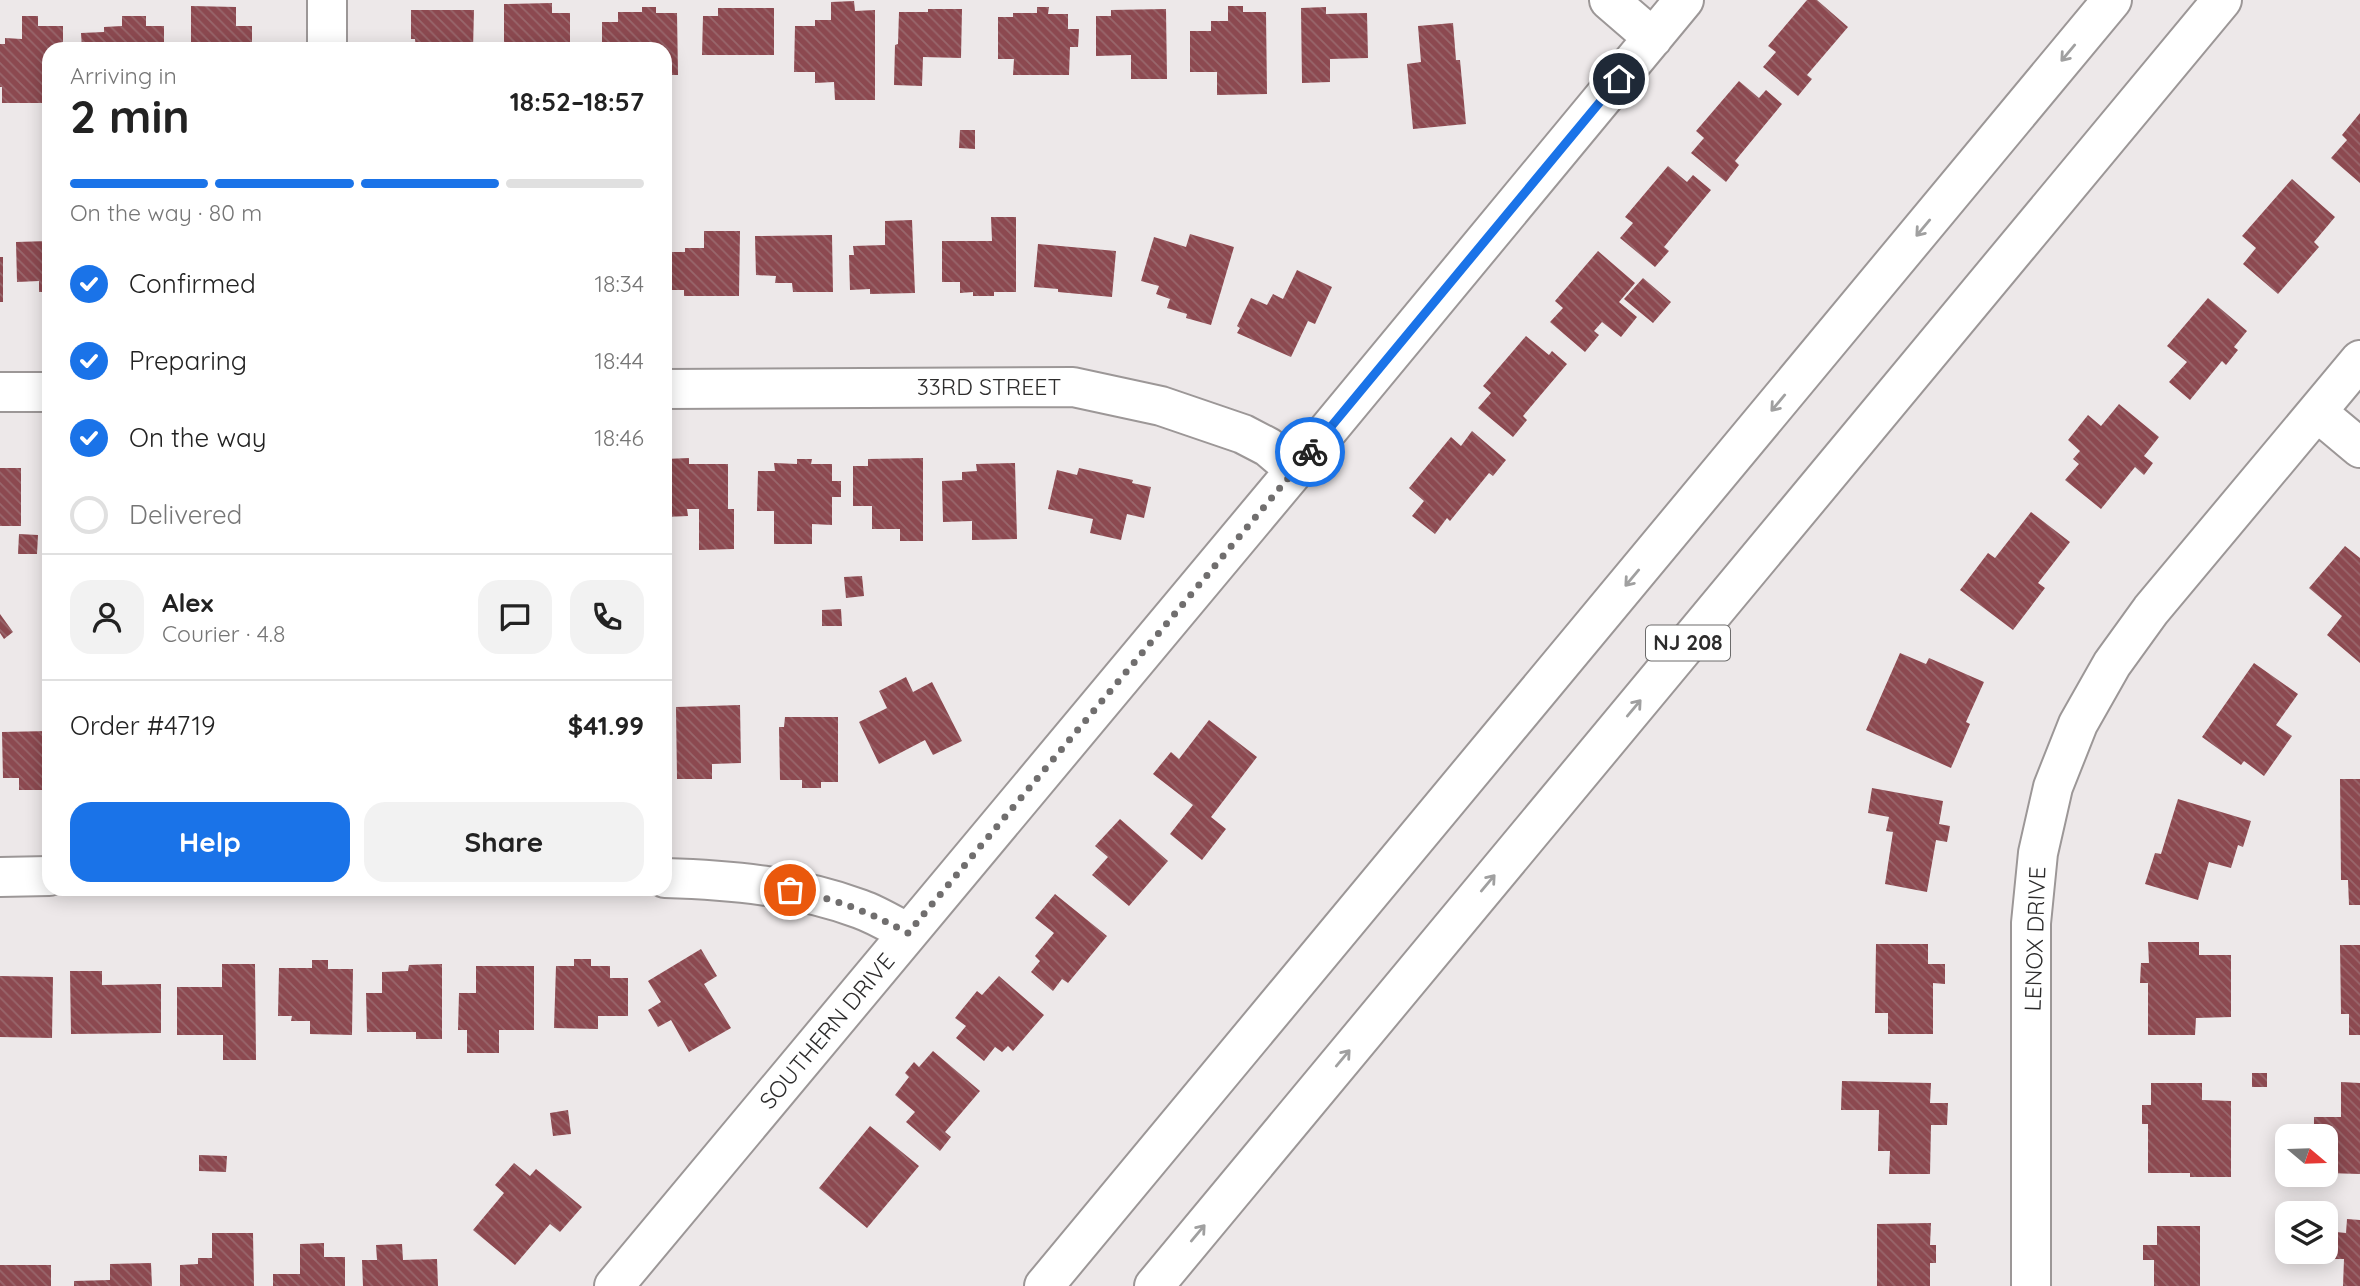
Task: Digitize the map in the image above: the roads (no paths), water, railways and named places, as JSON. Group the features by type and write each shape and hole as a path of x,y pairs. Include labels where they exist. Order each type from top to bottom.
{"main road":[{"path":"327,0 327,42"},
{"path":"1609,0 1653,38"},
{"name":"SOUTHERN DRIVE","path":"614,1286 1684,0"},
{"path":"1044,1286 2112,0"},
{"name":"NJ 208","path":"1154,1286 2222,0"},
{"name":"LENOX DRIVE","path":"2031,1286 2031,923 2038,853 2053,787 2078,724 2112,664 2151,610 2360,360"},
{"name":"33RD STREET","path":"672,389 1073,387 1161,406 1243,434 1268,447 1295,470"},
{"path":"0,392 42,391"},
{"path":"2317,412 2360,448"},
{"path":"0,877 42,877"},
{"path":"672,878 747,883 811,894 862,909 908,933"}]}
